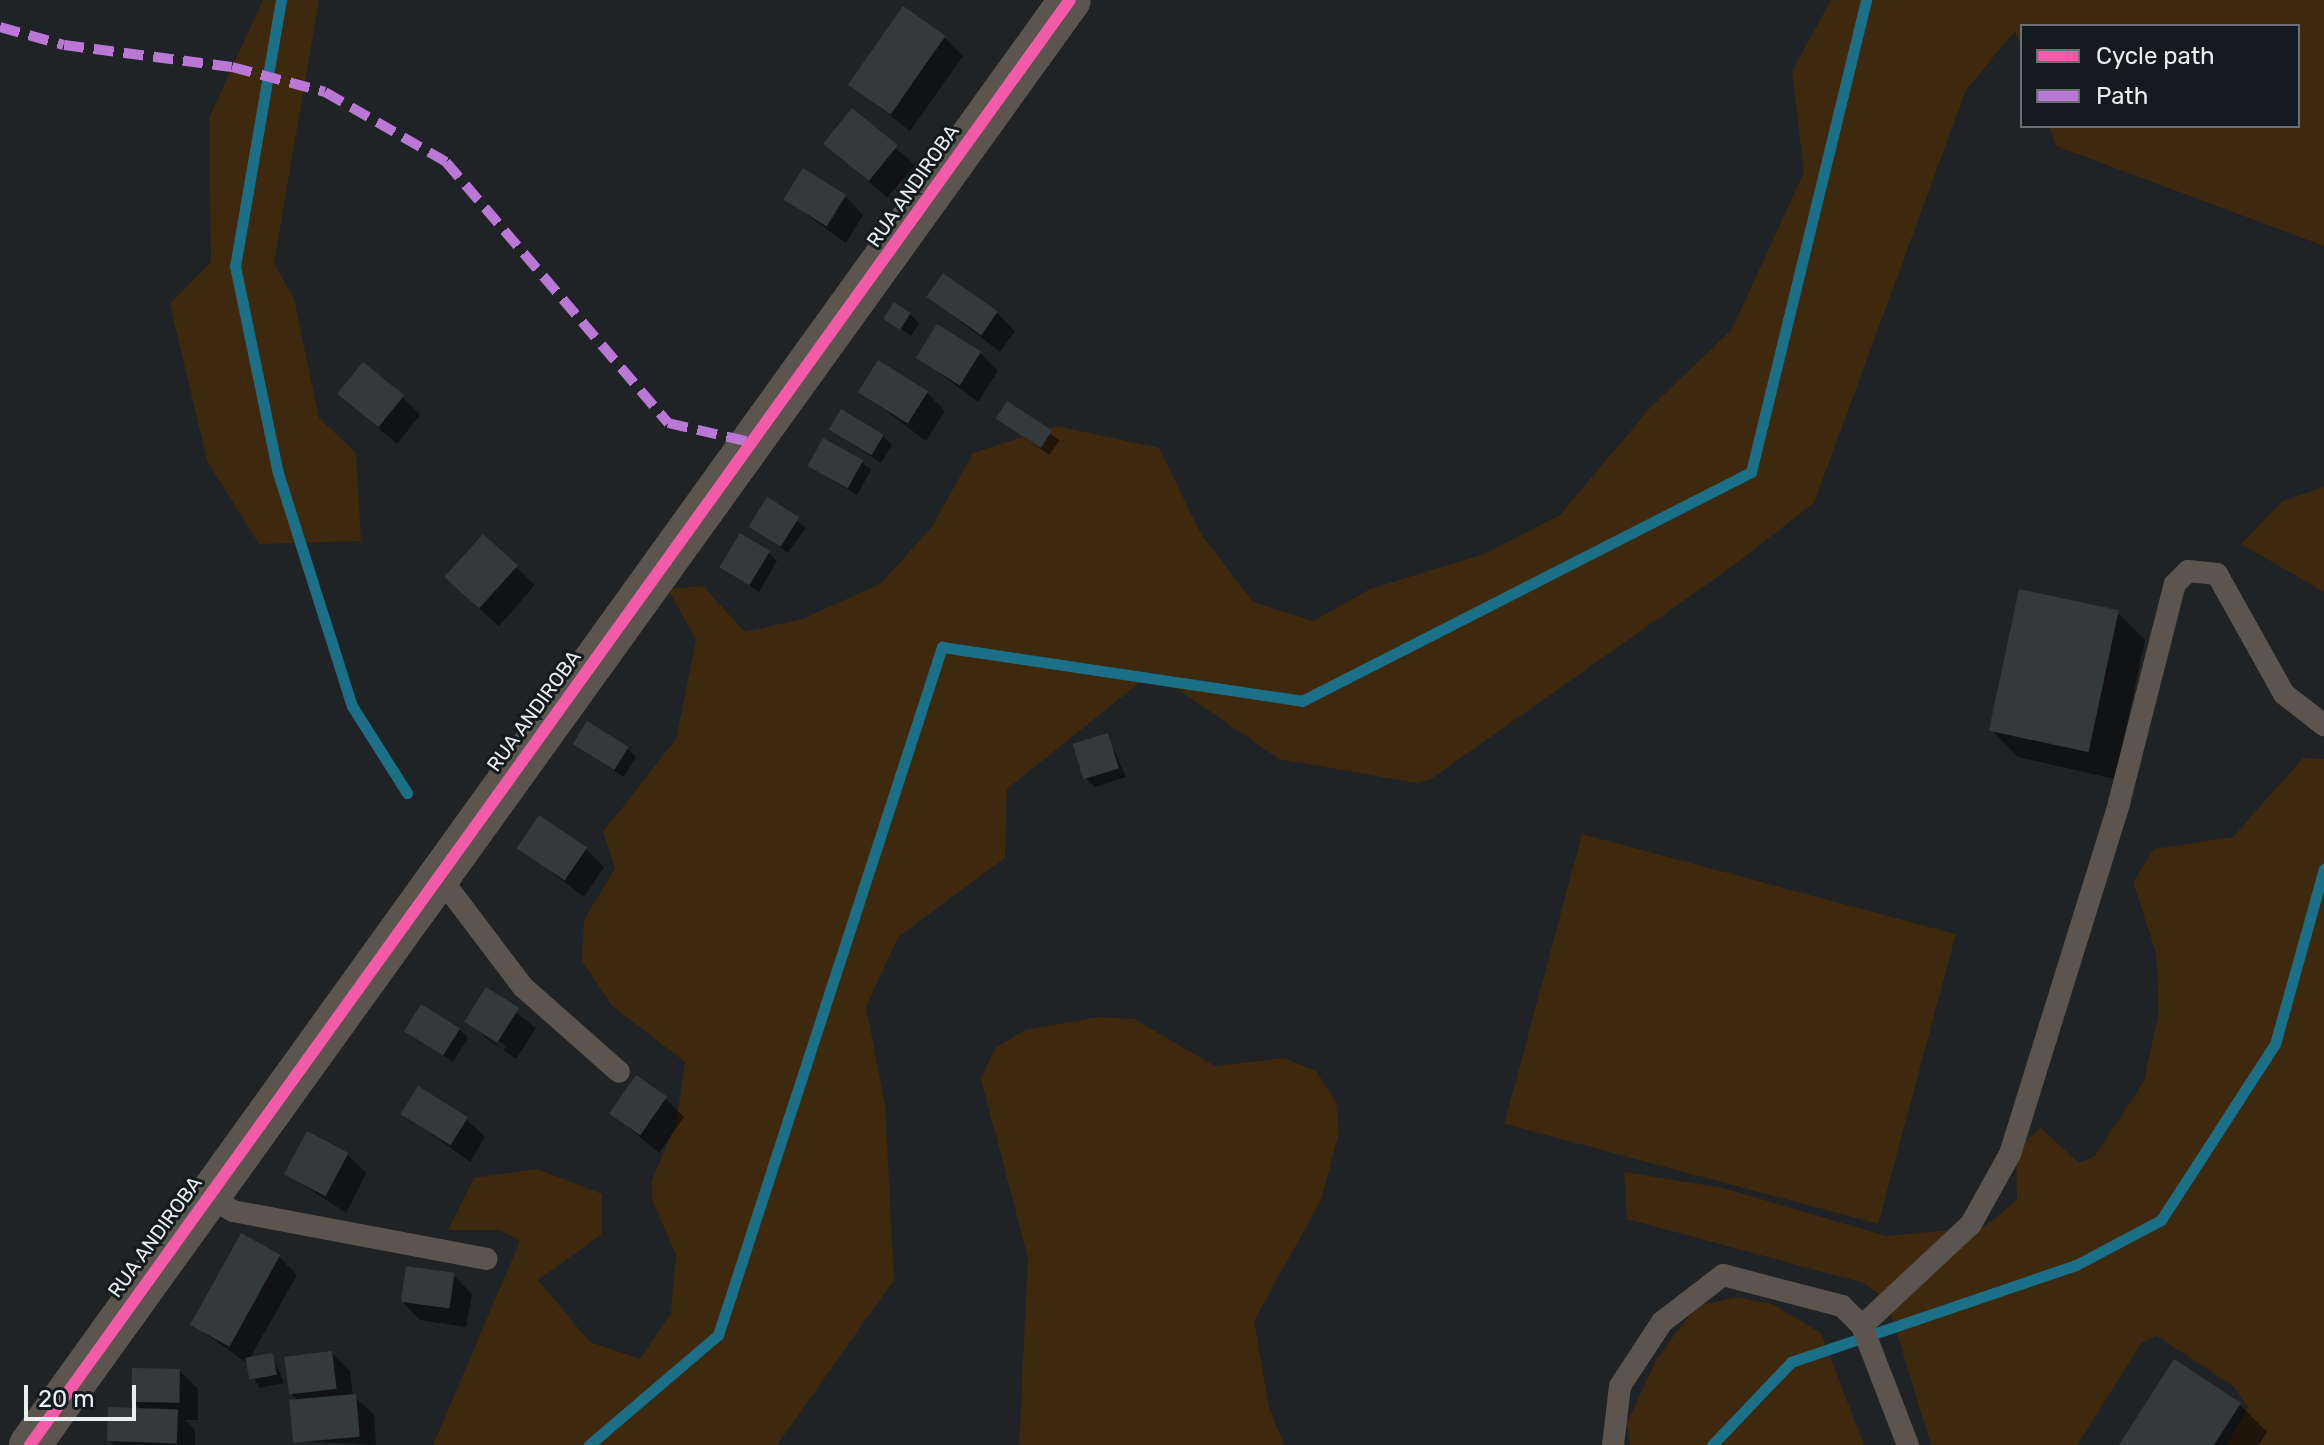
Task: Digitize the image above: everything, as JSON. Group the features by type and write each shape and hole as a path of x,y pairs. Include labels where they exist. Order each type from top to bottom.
{"street":[{"name":"RUA ANDIROBA","path":"30,1445 1070,0"}],"lane":[{"path":"1862,1326 1971,1224 2010,1154 2119,803 2175,584 2188,571 2217,574 2284,694 2324,725"},
{"path":"439,876 523,987 619,1072"},
{"path":"208,1197 233,1211 486,1259"},
{"path":"1613,1445 1620,1386 1662,1322 1723,1275 1823,1297 1862,1326 1908,1445"}],"shaded area":[{"path":"263,0 319,0 274,263 294,299 319,418 356,453 361,541 259,544 207,461 170,304 211,262 209,118"},
{"path":"1831,0 2324,0 2324,246 2056,146 2050,128 2300,128 2300,24 2020,24 2020,43 2015,31 1966,90 1814,503 1730,568 1431,779 1416,783 1279,759 1153,672 1007,789 1005,858 898,937 866,1007 885,1105 894,1280 777,1445 433,1445 520,1241 500,1230 448,1230 474,1178 537,1169 602,1194 601,1235 538,1280 590,1342 640,1359 671,1313 676,1255 652,1200 652,1180 676,1124 685,1062 612,1006 582,961 584,920 615,868 603,832 676,739 696,640 668,589 703,586 745,632 802,619 880,584 932,527 973,453 1057,426 1159,448 1201,534 1253,602 1313,621 1370,589 1484,554 1560,515 1649,409 1732,329 1804,172 1792,71"},
{"path":"2324,487 2324,592 2241,544 2283,501"},
{"path":"2303,758 2324,759 2324,1445 2227,1445 2248,1407 2233,1386 2157,1336 2142,1342 2077,1445 1931,1445 1887,1301 1864,1283 1627,1219 1624,1172 1723,1188 1886,1236 1984,1227 2017,1200 2016,1149 2041,1128 2079,1163 2095,1156 2144,1081 2159,1012 2156,953 2133,882 2154,849 2233,837"},
{"path":"1582,834 1956,934 1878,1224 1504,1124"},
{"path":"1098,1017 1134,1019 1215,1066 1284,1058 1316,1071 1336,1102 1339,1133 1321,1200 1254,1321 1269,1407 1284,1445 1019,1445 1028,1258 981,1079 995,1048 1025,1030"},
{"path":"1737,1297 1772,1304 1821,1333 1864,1445 1630,1445 1627,1423 1656,1360 1696,1306"}],"building":[{"path":"903,6 946,36 891,114 848,85"},
{"path":"852,108 898,145 869,181 823,144"},
{"path":"803,168 846,195 827,226 783,199"},
{"path":"943,273 998,311 981,335 926,297"},
{"path":"894,302 911,313 900,330 883,319"},
{"path":"937,324 981,352 960,385 916,358"},
{"path":"878,360 928,391 908,423 858,392"},
{"path":"363,362 404,395 378,427 337,394"},
{"path":"1007,401 1052,430 1041,448 996,419"},
{"path":"841,409 884,435 871,455 829,430"},
{"path":"823,438 863,460 848,488 807,466"},
{"path":"767,497 799,517 781,547 748,527"},
{"path":"740,533 770,551 749,585 719,567"},
{"path":"483,534 518,565 479,609 444,577"},
{"path":"2019,589 2119,610 2089,752 1989,731"},
{"path":"587,721 629,747 614,770 573,744"},
{"path":"1108,733 1119,768 1083,779 1073,744"},
{"path":"539,815 587,847 565,881 517,848"},
{"path":"486,987 519,1008 497,1042 464,1022"},
{"path":"421,1004 460,1028 443,1056 404,1031"},
{"path":"636,1075 667,1097 640,1135 609,1114"},
{"path":"418,1086 468,1117 451,1145 401,1114"},
{"path":"307,1131 348,1153 325,1196 284,1174"},
{"path":"241,1233 280,1255 229,1347 190,1325"},
{"path":"406,1266 455,1273 450,1308 401,1302"},
{"path":"332,1351 337,1389 289,1395 284,1357"},
{"path":"273,1353 277,1375 249,1380 245,1358"},
{"path":"2174,1359 2241,1403 2214,1445 2119,1445"},
{"path":"132,1368 180,1369 179,1403 131,1402"},
{"path":"356,1394 360,1437 293,1443 289,1400"},
{"path":"108,1407 178,1409 177,1443 107,1441"}],"waterway":[{"path":"281,0 235,266 278,473 352,706 407,793"},
{"path":"589,1445 718,1335 942,647 1302,701 1751,472 1866,0"},
{"path":"1712,1445 1791,1362 2076,1265 2161,1220 2275,1044 2324,869"}],"marked path":[{"path":"0,27 64,45 232,67 325,92 446,162 668,423 754,443"}],"cycle path":[{"path":"30,1445 1070,0"}]}
